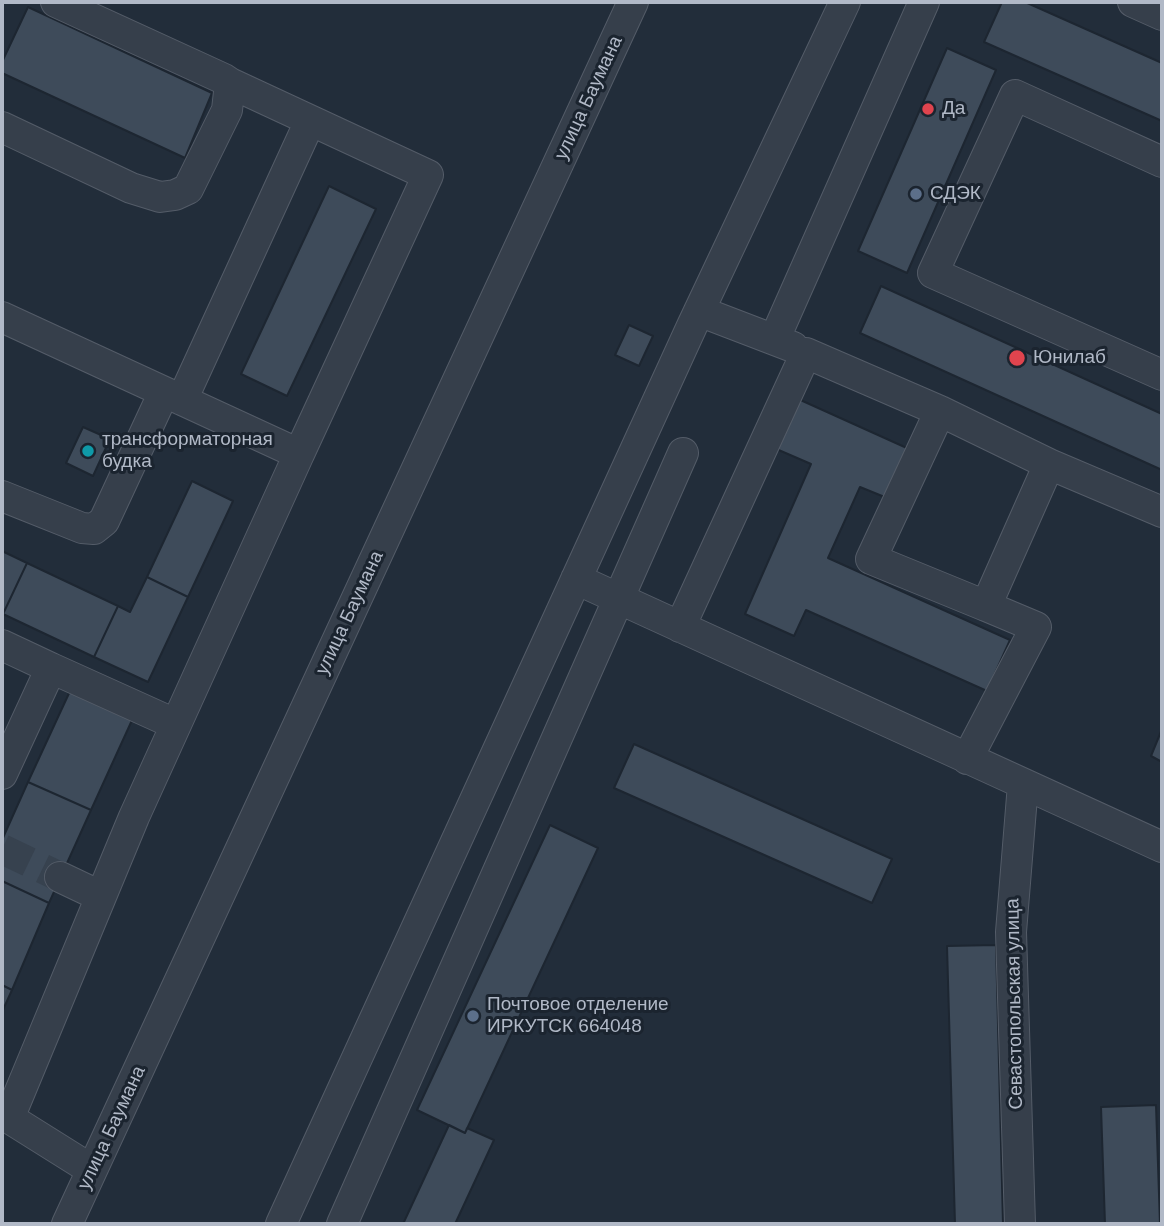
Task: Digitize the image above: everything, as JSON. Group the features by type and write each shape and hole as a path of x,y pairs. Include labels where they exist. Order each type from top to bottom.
{"street":[{"path":"57,2 428,175 175,724 4,1122 93,1170"},
{"name":"улица Баумана","path":"68,1224 633,2"},
{"path":"281,1224 699,311 845,2"},
{"path":"775,338 924,2"},
{"path":"1133,2 1162,15"},
{"path":"2,127 131,188 160,197 175,195 188,189 207,153 228,110 230,83"},
{"path":"1162,162 1015,94 933,273 1162,375"},
{"path":"4,503 82,528 94,529 104,521 173,396 310,121"},
{"path":"699,311 775,338 940,411 1049,464 1162,512"},
{"path":"2,317 299,454"},
{"path":"680,627 806,353"},
{"path":"940,411 871,559 1036,626 967,760"},
{"path":"342,1224 683,453"},
{"path":"986,606 1049,464"},
{"path":"576,579 967,760 1162,846"},
{"path":"2,645 175,724"},
{"path":"2,774 51,668"},
{"name":"Севастопольская улица","path":"1020,1224 1011,932 1023,784"},
{"path":"60,877 100,895"}],"building":[{"path":"1002,2 1025,2 1162,63 1162,121 984,42"},
{"path":"28,7 212,93 185,158 2,73 2,62"},
{"path":"947,48 996,70 907,273 858,251"},
{"path":"329,186 376,209 287,396 241,374"},
{"path":"881,286 1162,414 1162,470 860,333"},
{"path":"629,325 653,336 639,366 615,355"},
{"path":"796,398 909,449 887,498 860,487 828,558 1010,640 987,691 806,610 794,636 745,614 811,464 774,448"},
{"name":"трансформаторная будка","path":"83,427 110,439 93,476 66,463"},
{"path":"192,481 233,501 188,597 147,577"},
{"path":"2,551 27,563 3,614 2,613"},
{"path":"27,563 118,606 94,657 3,614"},
{"path":"147,577 188,597 148,682 94,657 118,606 130,612"},
{"path":"71,689 133,718 91,810 28,782"},
{"path":"1162,729 1162,762 1151,756"},
{"path":"634,744 892,859 872,903 614,788"},
{"path":"28,782 91,810 49,903 2,881 2,840"},
{"path":"550,825 598,848 465,1133 417,1110"},
{"path":"2,881 49,903 12,990 2,985"},
{"path":"996,945 1003,1224 955,1224 947,946"},
{"path":"2,985 12,990 2,1012"},
{"path":"1156,1105 1160,1224 1105,1224 1101,1107"},
{"path":"449,1125 465,1133 467,1128 494,1140 455,1224 403,1224"}],"tunnel":[{"path":"2,849 60,877"}],"place":[{"name":"Да","path":"928,109"},
{"name":"СДЭК","path":"916,194"},
{"name":"Юнилаб","path":"1017,358"},
{"name":"трансформаторная будка","path":"88,451"},
{"name":"Почтовое отделение ИРКУТСК 664048","path":"473,1016"}]}
